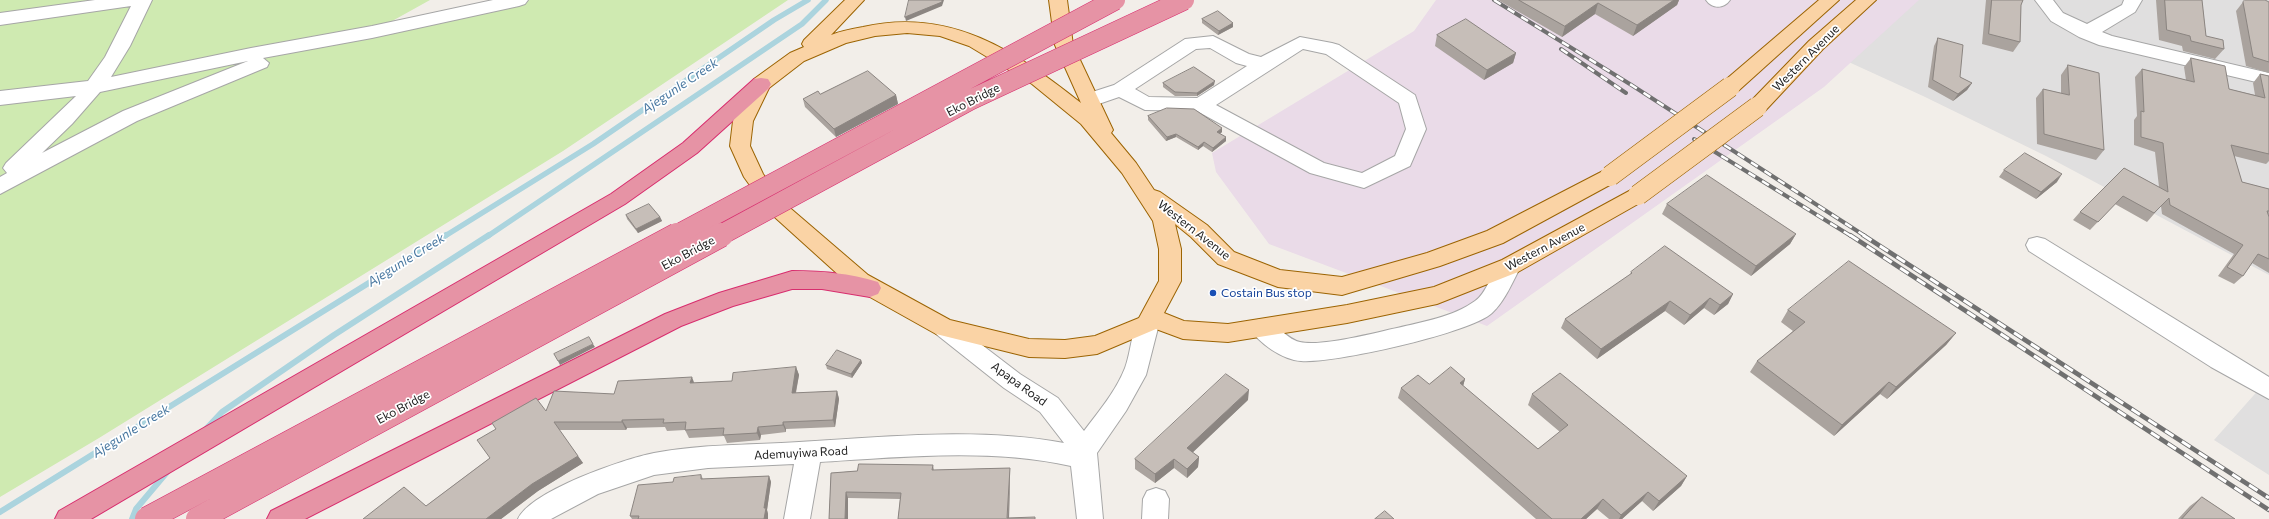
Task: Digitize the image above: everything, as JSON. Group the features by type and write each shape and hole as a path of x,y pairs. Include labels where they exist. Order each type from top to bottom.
{"highway":[{"name":"Eko Bridge","path":"147,519 1115,0"},
{"name":"Eko Bridge","path":"198,519 970,100 1184,0"},
{"path":"68,519 500,270 618,199 690,148 761,84"},
{"path":"280,519 673,320 727,299 792,280 822,280 870,288"}],"main road":[{"path":"797,57 840,38 875,30 907,27 942,30 976,42 1039,80 1088,119 1129,168 1163,220 1170,249 1170,281 1150,321 1097,345 1065,349 1029,348 944,328 870,288 818,246 776,207 754,177 740,146 743,121 761,84 797,57 855,0"},
{"path":"1058,0 1064,45 1110,147"},
{"name":"Western Avenue","path":"1145,191 1199,231 1226,258 1278,278 1342,286 1432,260 1495,237 1610,176 1730,88 1830,0"},
{"name":"Western Avenue","path":"1150,321 1183,330 1228,333 1347,314 1437,296 1510,266 1638,195 1757,108 1816,45 1867,0"}],"street":[{"path":"0,19 134,0"},
{"path":"0,179 45,140 94,87 125,36 143,0"},
{"path":"0,187 40,163 130,116 198,87 280,55 372,32 519,0"},
{"path":"1715,0 1718,2 1721,0"},
{"path":"2044,0 2057,17 2086,33 2106,41 2269,79"},
{"path":"2086,33 2129,8 2133,0"},
{"path":"0,98 94,87 251,54 372,32"},
{"path":"1090,100 1121,90 1192,43 1214,42 1242,59 1264,64"},
{"path":"1121,90 1145,103 1201,105 1317,168 1364,181 1403,161 1416,129 1408,100 1332,49 1300,44 1264,64 1201,105"},
{"path":"2037,245 2219,360 2269,389"},
{"path":"1261,327 1290,349 1302,352 1322,351 1436,328 1473,314 1484,307 1510,266"},
{"path":"1090,519 1084,454 1125,392 1134,375 1150,321"},
{"name":"Apapa Road","path":"944,328 1012,381 1048,405 1084,454"},
{"name":"Ademuyiwa Road","path":"531,519 542,509 572,494 652,464 688,459 890,447 975,446 1060,451 1084,454"},
{"path":"797,519 809,452"}],"shaded area":[{"path":"1436,0 1919,0 1824,87 1487,326 1269,244 1216,172 1212,153 1414,31"},
{"path":"1897,0 2269,0 2269,275 2046,156 1923,96 1829,53"},
{"path":"2269,378 2269,475 2214,440"}],"green space":[{"path":"0,0 430,0 367,35 530,0 788,0 563,151 99,438 0,497"}],"building":[{"path":"909,0 942,0 942,2 905,17"},
{"path":"1519,0 1674,0 1637,25 1598,3 1565,26"},
{"path":"1992,0 2023,0 2021,5 2020,42 1989,34"},
{"path":"2165,0 2202,0 2206,36 2223,40 2224,49 2191,41 2190,36 2167,30"},
{"path":"2245,0 2265,0 2269,2 2269,62 2253,57 2243,2"},
{"path":"1218,11 1233,23 1219,31 1202,19"},
{"path":"1466,19 1516,53 1487,70 1437,35"},
{"path":"1938,38 1963,45 1960,77 1972,83 1958,94 1933,80"},
{"path":"2191,58 2225,66 2229,89 2265,98 2260,74 2269,76 2269,154 2231,145 2242,182 2269,189 2269,211 2267,211 2269,217 2269,259 2258,254 2243,276 2227,267 2243,245 2170,205 2169,198 2154,213 2123,196 2098,222 2080,212 2124,168 2168,192 2163,143 2141,137 2141,111 2144,112 2142,69 2194,82"},
{"path":"2068,65 2099,73 2104,150 2044,134 2043,89 2069,95"},
{"path":"1194,67 1215,81 1197,93 1175,92 1163,83"},
{"path":"868,71 896,95 834,129 803,99 818,91 820,94"},
{"path":"1167,108 1194,109 1222,128 1217,132 1226,137 1213,148 1204,142 1198,147 1176,134 1167,137 1148,116"},
{"path":"2025,153 2062,174 2041,192 2004,170"},
{"path":"1707,175 1796,234 1756,266 1667,204"},
{"path":"649,204 660,217 636,229 626,215"},
{"path":"1665,246 1733,294 1720,305 1710,298 1690,315 1670,301 1601,349 1565,319 1632,273 1631,272"},
{"path":"1849,261 1956,333 1896,387 1889,382 1842,425 1757,361 1805,322 1788,310"},
{"path":"589,337 593,344 558,361 554,354"},
{"path":"837,350 861,360 851,374 826,365"},
{"path":"796,367 792,393 837,391 833,420 783,422 783,425 758,427 757,433 723,435 724,428 685,430 686,422 663,423 664,419 622,420 622,422 554,422 578,456 532,484 486,519 363,519 404,487 426,506 490,458 477,440 496,429 492,423 536,398 546,411 554,391 614,394 618,381 692,377 690,383 732,381 733,373"},
{"path":"1451,367 1465,379 1460,383 1538,449 1568,425 1532,394 1560,373 1687,476 1659,501 1648,492 1621,515 1603,499 1581,519 1552,519 1401,388 1418,375 1429,384"},
{"path":"1226,374 1249,390 1187,448 1199,457 1187,469 1174,459 1155,474 1135,459"},
{"path":"859,464 933,465 932,470 1010,468 1007,518 1035,517 1035,519 898,519 901,493 846,492 845,519 829,519 831,473 857,471"},
{"path":"701,475 701,479 769,476 764,508 766,508 764,519 638,519 639,516 630,516 638,485 673,482 674,478"},
{"path":"2202,497 2235,519 2182,519"},
{"path":"1385,511 1394,519 1375,519"}],"waterway":[{"name":"Ajegunle Creek","path":"445,236 593,144 774,20 808,0"},
{"path":"488,236 802,24 826,0"},
{"name":"Ajegunle Creek","path":"0,512 446,235"},
{"path":"205,430 222,412 334,335 489,235"},
{"path":"132,519 136,509 168,471"}],"railway":[{"path":"1494,0 1633,86 1865,236"},
{"path":"1561,49 1626,93"},
{"path":"1694,139 1851,236"},
{"path":"1850,235 2269,510"},
{"path":"1863,235 2269,498"}],"place":[{"name":"Costain Bus stop","path":"1213,293"}]}
